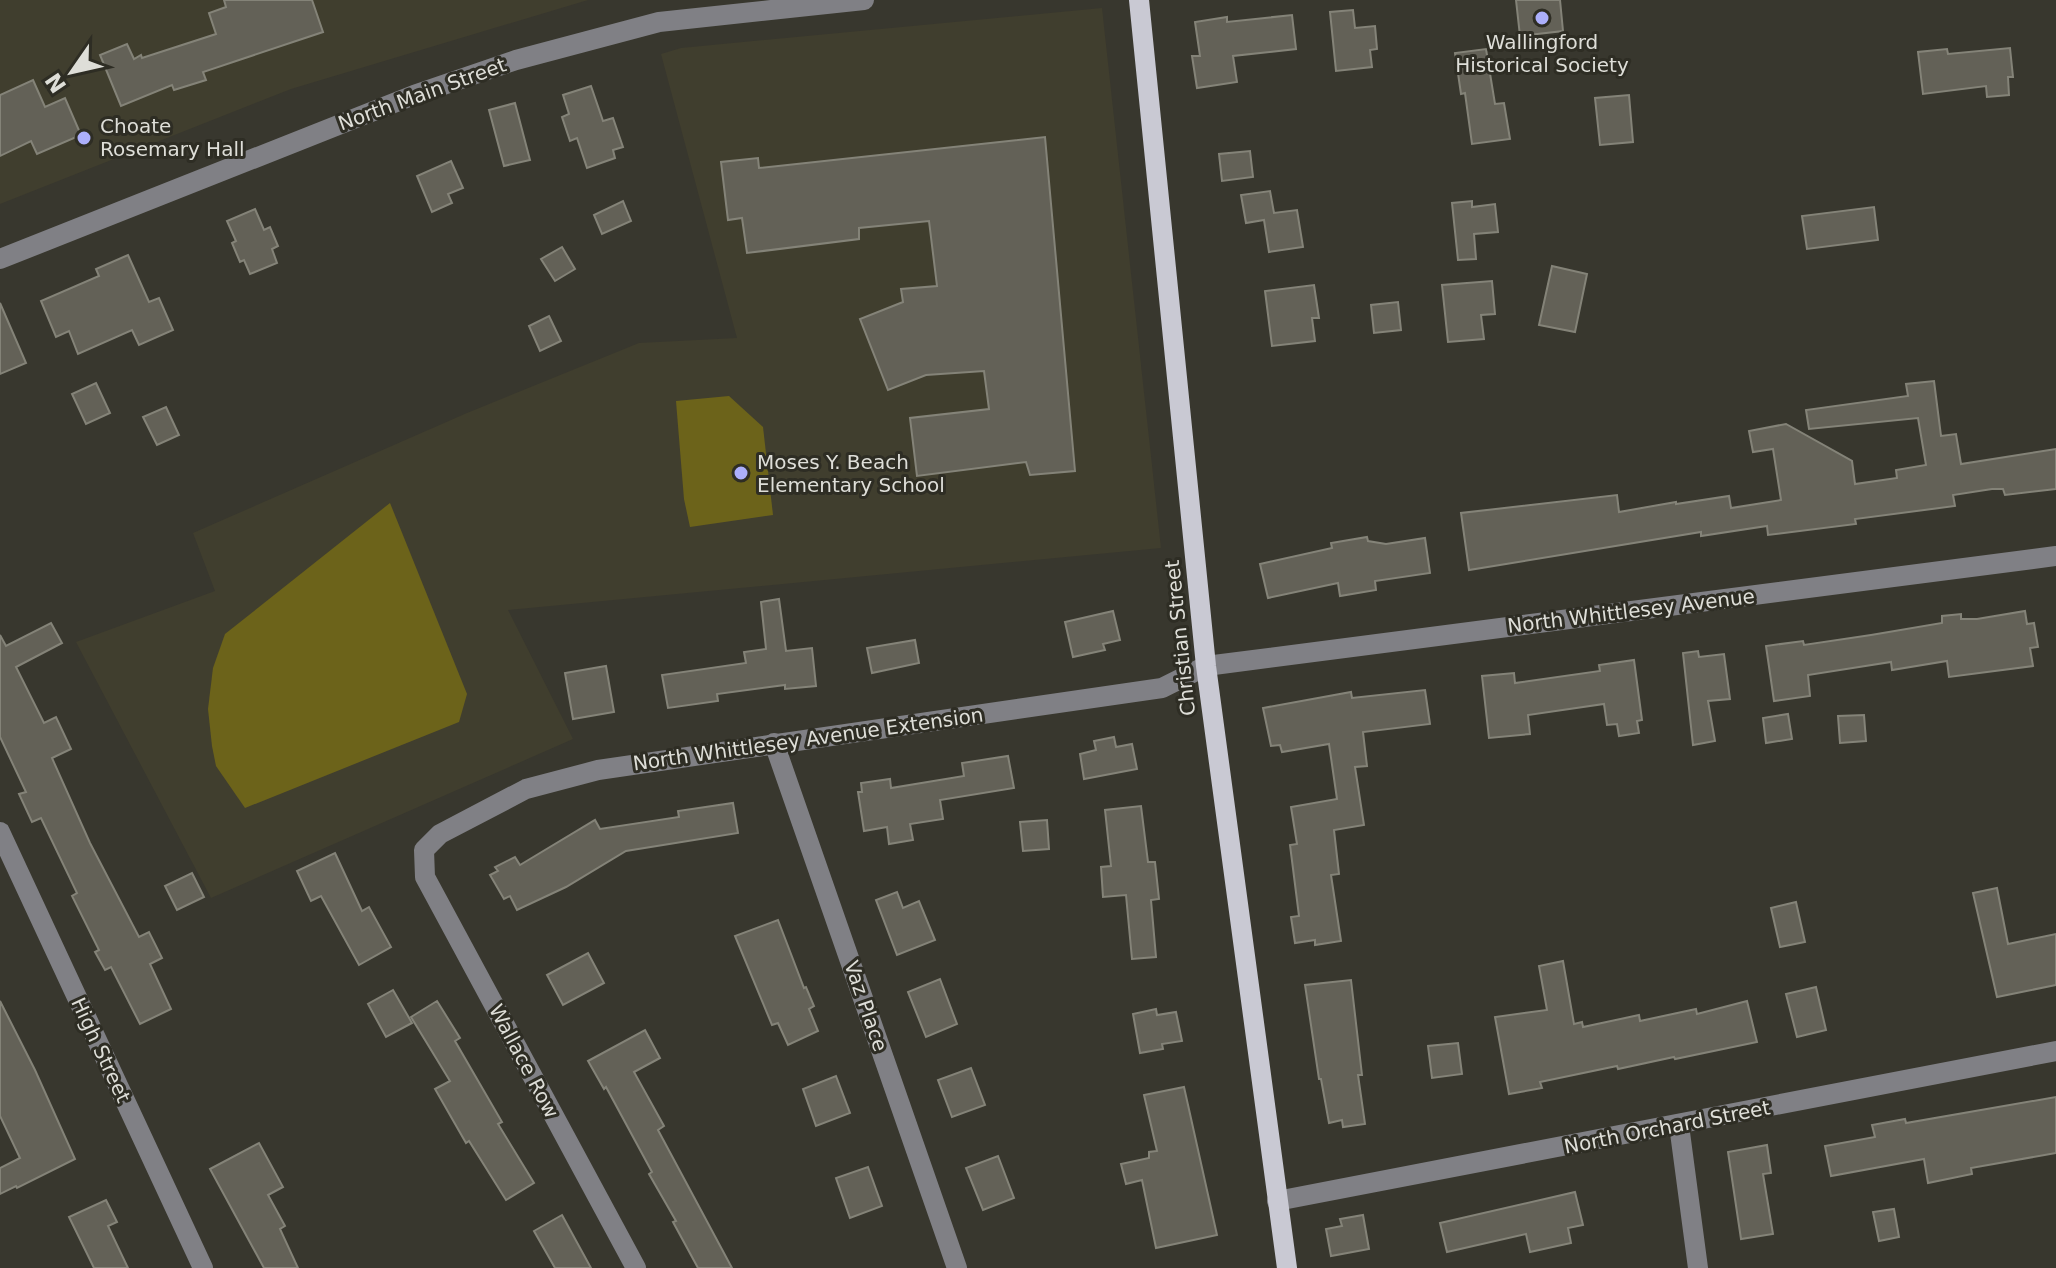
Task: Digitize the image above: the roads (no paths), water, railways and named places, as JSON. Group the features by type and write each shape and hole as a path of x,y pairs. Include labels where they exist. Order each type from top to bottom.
{"main road":[{"name":"Christian Street","path":"1139,0 1206,666 1287,1268"}],"street":[{"name":"North Main Street","path":"0,259 414,95 516,60 659,22 864,0"},
{"name":"North Whittlesey Avenue","path":"1206,666 2056,556"},
{"name":"North Whittlesey Avenue Extension","path":"424,850 440,834 526,789 598,770 1162,688 1206,666"},
{"name":"Vaz Place","path":"774,743 957,1268"},
{"name":"High Street","path":"0,832 203,1268"},
{"name":"Wallace Row","path":"424,850 425,877 636,1268"},
{"name":"North Orchard Street","path":"1277,1201 2056,1051"},
{"path":"1679,1125 1698,1268"}],"place":[{"name":"Wallingford Historical Society","path":"1542,18"},
{"name":"Choate Rosemary Hall","path":"84,138"},
{"name":"Moses Y. Beach Elementary School","path":"741,473"}]}
